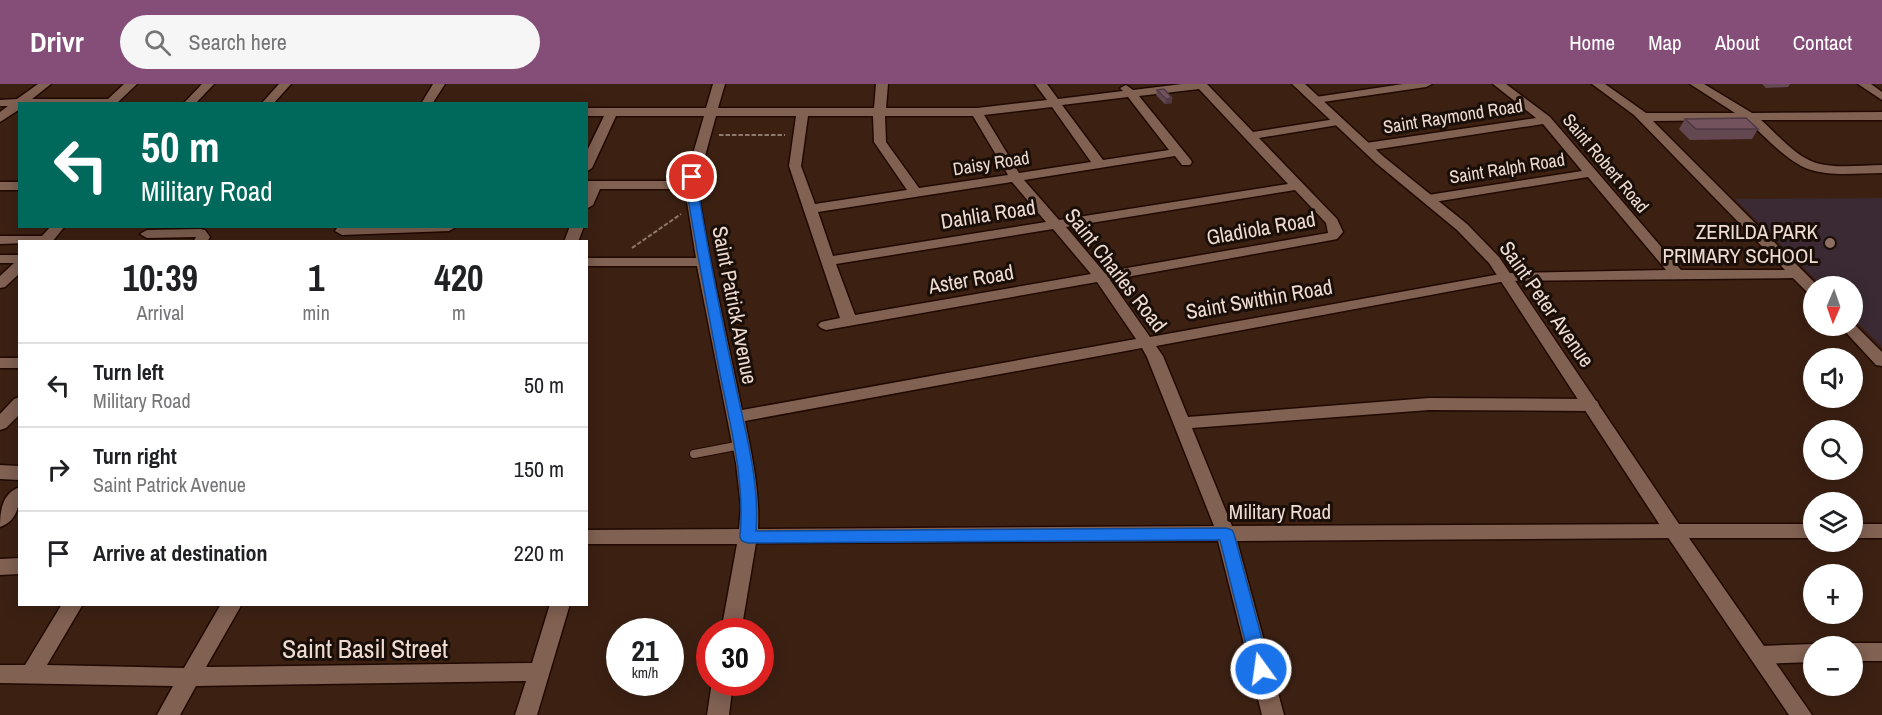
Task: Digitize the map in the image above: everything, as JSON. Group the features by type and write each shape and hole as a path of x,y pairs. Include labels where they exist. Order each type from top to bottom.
{"street":[{"path":"21,102 45,84"},
{"path":"110,102 131,84"},
{"path":"190,102 208,84"},
{"path":"268,102 285,84"},
{"path":"427,102 439,84"},
{"name":"Saint Patrick Avenue","path":"719,84 691,185 741,445 750,507 748,537 734,618"},
{"path":"882,84 878,130 880,142 916,193"},
{"path":"1041,84 1100,165"},
{"name":"Daisy Road","path":"810,210 1100,165 1182,157 1122,84"},
{"name":"Saint Peter Avenue","path":"1298,84 1366,147 1462,227 1494,260 1674,531 1800,715"},
{"path":"1316,100 1426,84"},
{"name":"Saint Robert Road","path":"1499,84 1546,120 1677,274"},
{"path":"1598,84 1644,117 1803,279"},
{"path":"1696,84 1750,117 1800,160 1811,166 1826,169 1882,169"},
{"path":"1864,84 1882,98"},
{"path":"588,112 977,112 1201,85"},
{"name":"Gladiola Road","path":"1101,278 1332,236 1336,232 1332,222 1201,85"},
{"path":"0,103 18,103"},
{"path":"0,118 18,104"},
{"path":"588,164 612,111"},
{"path":"803,111 795,166 849,321"},
{"name":"Saint Charles Road","path":"977,112 1016,178 1101,278 1155,356 1226,534 1273,715"},
{"path":"1644,117 1882,116"},
{"name":"Saint Raymond Road","path":"1366,147 1546,120"},
{"path":"1250,136 1338,121"},
{"name":"Saint Ralph Road","path":"1428,199 1591,173"},
{"path":"591,185 691,185"},
{"name":"Dahlia Road","path":"827,261 1298,186"},
{"path":"46,240 57,228"},
{"path":"342,231 422,228"},
{"path":"147,234 200,233 203,237 202,240"},
{"path":"0,240 18,240"},
{"path":"0,259 18,259"},
{"path":"588,262 704,262"},
{"path":"0,284 18,267"},
{"name":"Saint Swithin Road","path":"735,417 1506,277 1797,273"},
{"name":"Aster Road","path":"826,325 1101,278"},
{"path":"1858,336 1882,361"},
{"path":"0,363 18,363"},
{"path":"1183,423 1429,404 1591,405"},
{"path":"0,424 18,406"},
{"path":"0,472 18,473"},
{"path":"0,520 18,497"},
{"name":"Military Road","path":"588,537 1803,531"},
{"path":"1863,531 1882,531"},
{"path":"0,567 18,566"},
{"path":"31,675 72,606"},
{"path":"168,715 231,606"},
{"path":"526,715 559,606"},
{"path":"1863,652 1882,652"},
{"path":"1760,654 1803,653"},
{"name":"Saint Basil Street","path":"0,674 190,677 539,672"},
{"path":"718,715 721,696"}],"lane":[{"path":"694,454 741,445"}],"path":[{"path":"703,135 798,135"},
{"path":"610,262 694,205"}],"shaded area":[{"name":"ZERILDA PARK PRIMARY SCHOOL","path":"1882,198 1882,347 1863,328 1863,276 1812,276 1735,199"}],"building":[{"path":"1164,89 1172,98 1166,99 1157,90"},
{"path":"1746,118 1758,129 1696,129 1685,119"}],"place":[{"name":"ZERILDA PARK PRIMARY SCHOOL","path":"1830,243"}],"route":[{"path":"692,177 691,185 702,254 745,463 750,507 748,537 1226,534 1261,669"}]}
